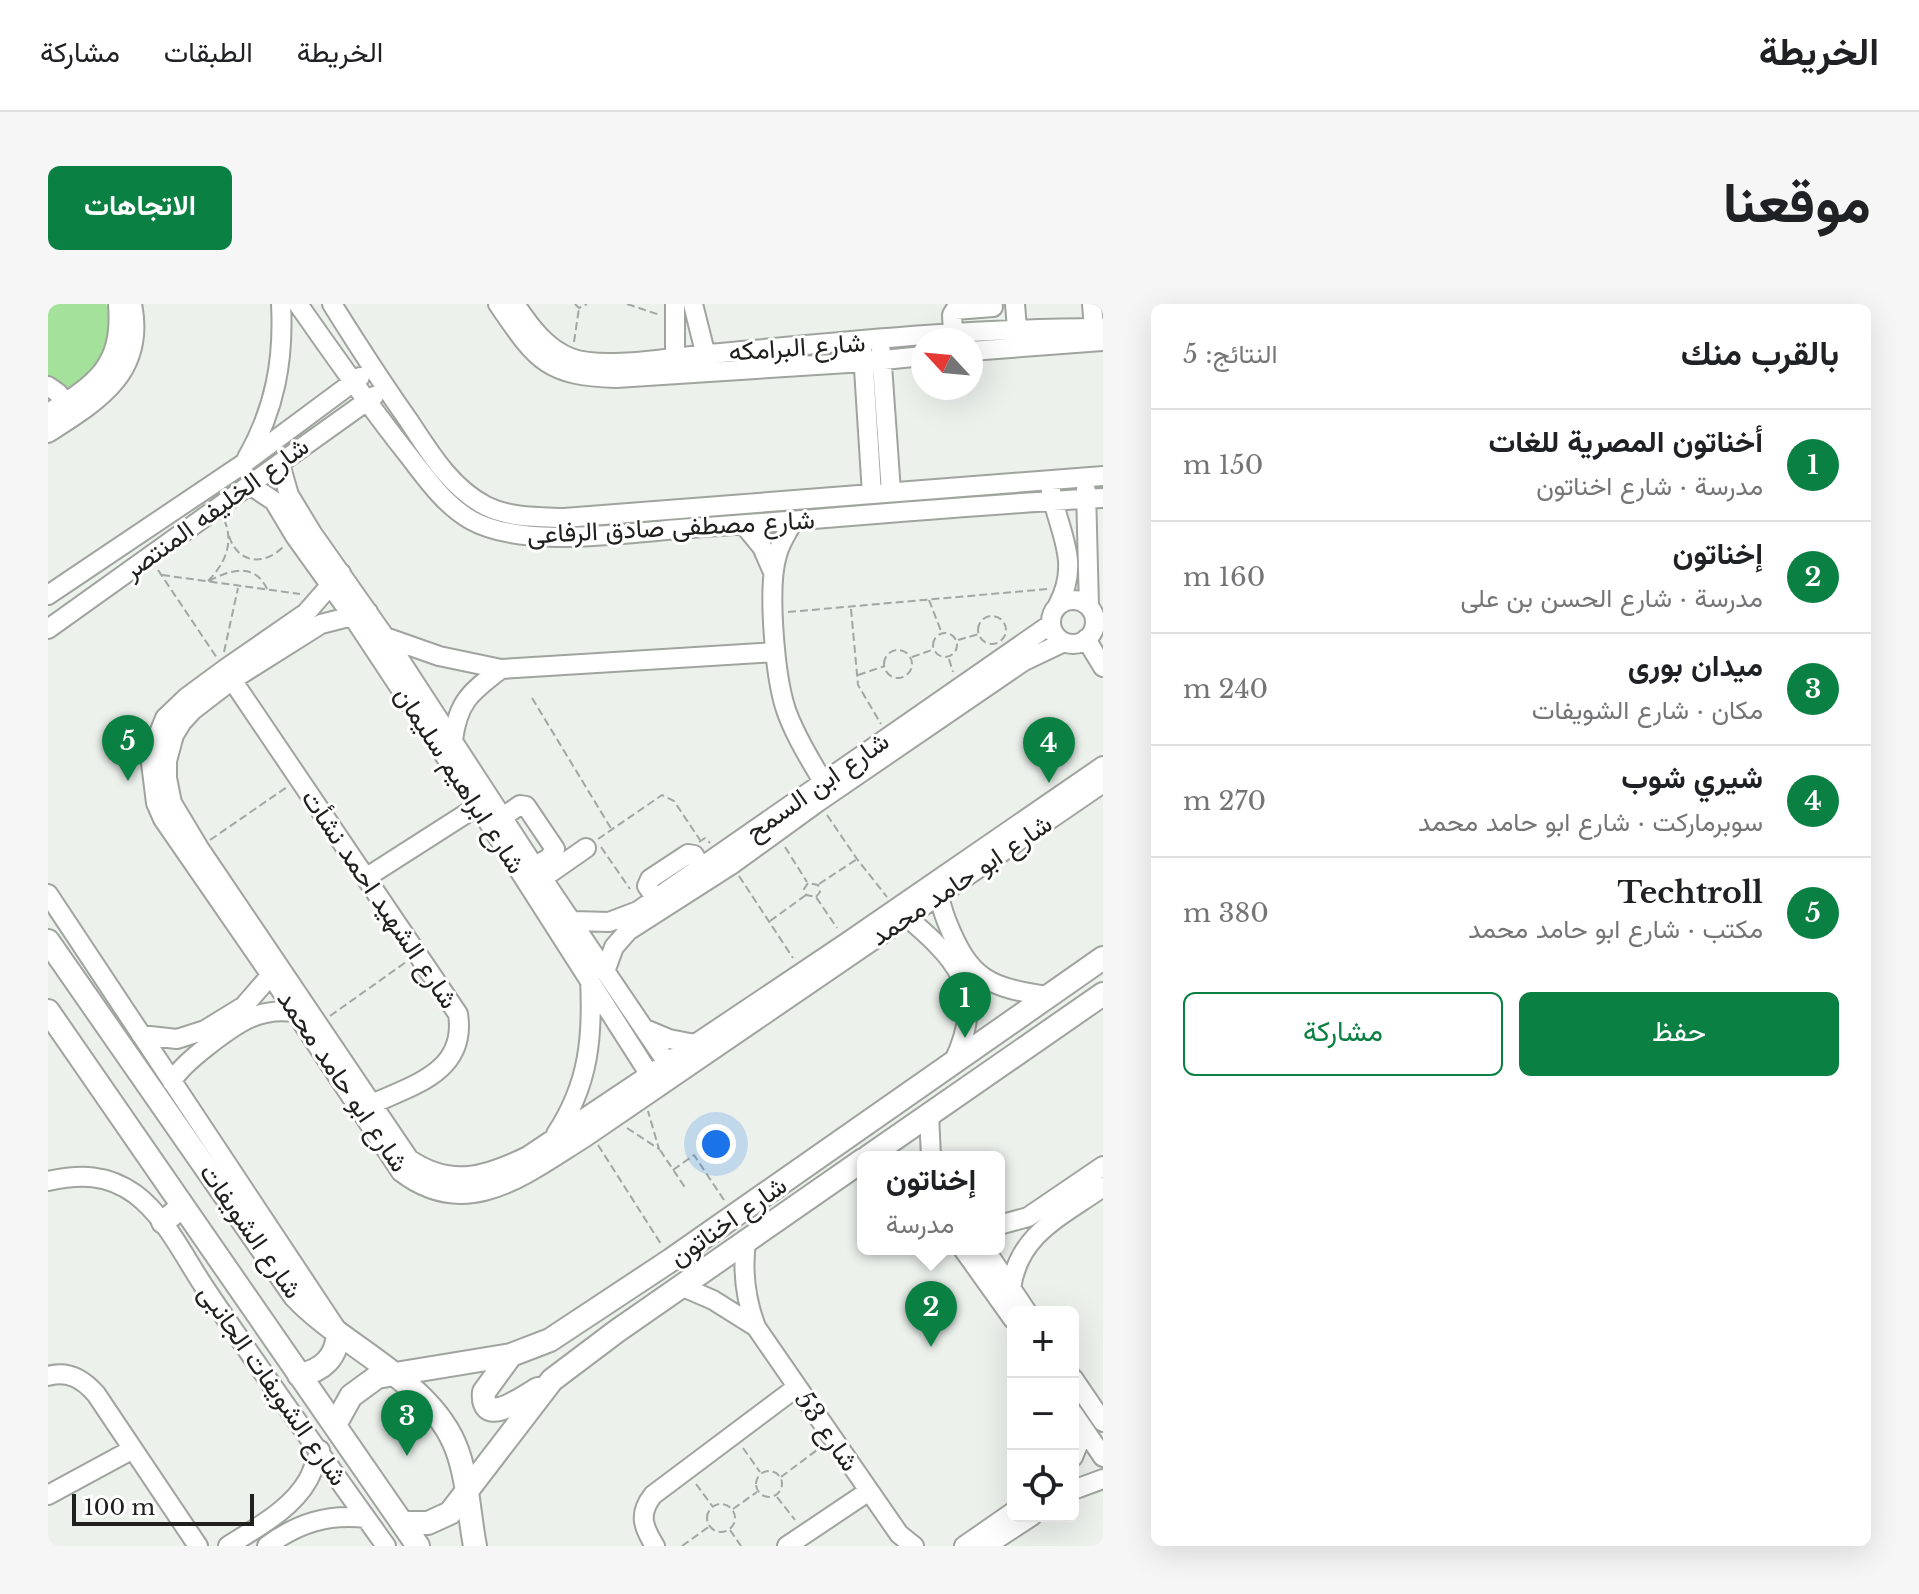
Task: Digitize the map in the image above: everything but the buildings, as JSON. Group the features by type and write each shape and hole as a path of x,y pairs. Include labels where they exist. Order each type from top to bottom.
{"main road":[{"name":"شارع الشويفات","path":"48,941 295,1296 318,1318 394,1373 423,1401 449,1433 461,1465 475,1546"},
{"name":"شارع اخناتون","path":"335,1425 341,1410 363,1385 377,1377 511,1355 550,1340 671,1260 1103,958"},
{"name":"شارع اخناتون","path":"876,1151 1103,994"},
{"name":"شارع الشويفات","path":"48,1011 418,1546"},
{"name":"شارع اخناتون","path":"403,1523 416,1525 439,1520 450,1513 552,1380 617,1331 857,1165"},
{"path":"163,1222 183,1206"},
{"path":"299,1375 315,1371 328,1362 336,1349 338,1333"},
{"path":"511,1355 484,1392 483,1398 491,1409 504,1409 552,1380"}],"street":[{"path":"48,433 62,411 105,371 118,338 118,304"},
{"path":"62,411 102,397 124,369 135,333 132,304"},
{"path":"243,464 269,415 276,387 283,330 281,304"},
{"name":"شارع مصطفى صادق الرفاعى","path":"298,304 366,402 436,491 450,506 487,528 546,537 1095,499"},
{"name":"شارع البرامكه","path":"498,304 536,356 565,373 580,376 616,378 674,366 911,337"},
{"path":"515,304 544,341 571,358"},
{"path":"693,304 708,362"},
{"path":"1015,304 1021,335"},
{"path":"1092,304 1100,333"},
{"path":"953,328 955,310 993,307"},
{"name":"شارع مصطفى صادق الرفاعى","path":"340,309 371,368 451,479 487,507 508,514 564,518 1094,477"},
{"path":"674,312 674,366"},
{"name":"شارع البرامكه","path":"983,334 1100,333"},
{"name":"شارع البرامكه","path":"983,347 1021,335"},
{"path":"872,341 882,493"},
{"name":"شارع البرامكه","path":"708,362 873,361 911,357"},
{"name":"شارع البرامكه","path":"571,358 674,366"},
{"name":"شارع الخليفه المنتصر","path":"48,595 243,464 371,368"},
{"path":"48,386 58,393 62,411"},
{"name":"شارع الخليفه المنتصر","path":"49,626 385,388"},
{"name":"شارع ابراهيم سليمان","path":"280,464 289,495 312,533 330,585"},
{"path":"1094,477 1093,624 1103,667"},
{"path":"1049,480 1067,543 1066,587 1051,617 1051,624 1055,634 1064,642 1076,643 1093,624"},
{"name":"شارع ابراهيم سليمان","path":"250,485 274,501 330,585 385,637 503,817 533,872 598,973 645,1029 671,1069"},
{"path":"793,522 780,545 773,572 775,652 786,709 823,782"},
{"path":"744,525 762,547 773,572"},
{"name":"شارع ابو حامد محمد","path":"288,636 330,585"},
{"path":"1058,605 1074,600 1093,624"},
{"name":"شارع ابراهيم سليمان","path":"360,614 478,806 573,921 651,1086"},
{"name":"شارع ابو حامد محمد","path":"360,614 288,636 226,671 187,697 165,718 153,748 153,785 163,819 275,970 319,1023 409,1159 428,1179 487,1174 528,1156 651,1086"},
{"name":"شارع ابن السمح","path":"573,921 597,923 622,919 656,899 1051,624"},
{"path":"385,637 439,656 501,669 775,652"},
{"name":"شارع ابن السمح","path":"598,973 628,931 731,865 1024,661 1064,642"},
{"path":"453,740 465,699 501,669"},
{"name":"شارع ابو حامد محمد","path":"226,671 174,735 167,761 172,803 275,970 294,1012 401,1172 475,1195 517,1180 613,1119 695,1044 846,943 901,912"},
{"name":"شارع الشهيد احمد نشأت","path":"226,671 458,1014 461,1029 444,1066 433,1076 372,1104"},
{"name":"شارع ابو حامد محمد","path":"935,889 1103,766"},
{"name":"شارع ابو حامد محمد","path":"671,1069 935,889 1103,783"},
{"path":"503,817 520,805 526,806 555,849 533,872"},
{"path":"367,877 478,806"},
{"path":"533,872 586,848"},
{"path":"935,889 951,930 981,976 1003,988 1047,996"},
{"path":"48,894 338,1333"},
{"path":"901,912 937,942 963,981 969,1009 963,1040 954,1061"},
{"path":"141,1035 177,1039 205,1030 244,1006 275,970"},
{"path":"551,1142 571,1107 589,1055 598,973"},
{"path":"172,1082 189,1062 245,1021 282,1010 294,1012"},
{"path":"645,1029 669,1039 695,1044"},
{"path":"929,1114 931,1151"},
{"path":"1011,1289 1017,1262 1033,1225 1103,1166"},
{"name":"شارع الشويفات الجانبى","path":"48,1181 72,1176 100,1176 134,1194 163,1222 208,1292 386,1546"},
{"path":"1005,1225 1033,1225 1099,1194"},
{"name":"شارع 53","path":"746,1242 745,1285 756,1327 900,1540 914,1546"},
{"path":"967,1255 1007,1311"},
{"path":"989,1255 1023,1306"},
{"name":"شارع 53","path":"683,1287 728,1308 756,1327"},
{"path":"48,1376 70,1375 85,1382 198,1546"},
{"path":"655,1546 644,1530 642,1517 645,1505 653,1495 797,1387"},
{"path":"1079,1387 1103,1422"},
{"path":"1079,1422 1103,1457"},
{"path":"1076,1450 1084,1430"},
{"path":"48,1495 133,1449"},
{"path":"228,1546 274,1516 297,1495 307,1482 320,1450"},
{"path":"1079,1488 1103,1479"},
{"path":"787,1546 869,1491"},
{"path":"267,1546 312,1520 345,1516 366,1518"},
{"path":"964,1546 988,1542 1011,1527"}],"path":[{"path":"575,304 579,308"},
{"path":"579,308 587,304"},
{"path":"627,304 674,312"},
{"path":"571,358 579,308"},
{"path":"218,507 229,536 242,556 256,560 272,557 295,536"},
{"path":"207,582 222,564 229,536"},
{"path":"148,557 226,671"},
{"path":"207,582 222,574 249,570 257,575 268,591"},
{"path":"162,575 268,591 330,585"},
{"path":"226,671 239,586"},
{"path":"774,613 1066,587"},
{"path":"929,600 942,632"},
{"path":"851,607 861,694 889,737"},
{"path":"994,616 1005,624 1004,637 997,643 988,644 979,634 979,625 985,618 994,616"},
{"path":"942,632 949,633 957,640 957,648 949,657 938,655 933,649 935,637 942,632"},
{"path":"957,640 979,634"},
{"path":"910,658 933,649"},
{"path":"896,650 910,658 910,670 900,677 892,676 885,666 889,654 896,650"},
{"path":"857,676 885,666"},
{"path":"532,698 612,830"},
{"path":"199,848 300,779"},
{"path":"630,889 596,840 662,795 674,801 701,841"},
{"path":"818,802 857,859 901,912"},
{"path":"776,833 808,883 818,885 857,859"},
{"path":"731,865 802,972"},
{"path":"806,895 804,889 808,883"},
{"path":"816,897 820,892 818,885"},
{"path":"769,922 806,895 816,897 846,943"},
{"path":"319,1023 419,953"},
{"path":"651,1086 659,1149"},
{"path":"613,1119 659,1149 686,1189"},
{"path":"591,1134 671,1260"},
{"path":"673,1170 694,1155 734,1216"},
{"path":"733,1434 761,1473"},
{"path":"780,1478 833,1438"},
{"path":"686,1470 713,1507"},
{"path":"774,1472 780,1478 782,1485 776,1496 768,1498 757,1491 755,1484 761,1473 774,1472"},
{"path":"732,1510 757,1491"},
{"path":"776,1496 805,1534"},
{"path":"723,1505 732,1510 735,1520 729,1529 719,1532 710,1526 708,1516 713,1507 723,1505"},
{"path":"682,1546 710,1526"},
{"path":"729,1529 741,1546"}],"green space":[{"path":"48,304 106,304 112,315 111,335 102,358 88,377 72,388 63,389 48,384"}],"place":[{"name":"Techtroll","path":"128,781"},
{"name":"شيري شوب","path":"1049,783"},
{"name":"أخناتون المصرية للغات","path":"965,1038"},
{"name":"إخناتون","path":"931,1347"},
{"name":"ميدان بورى","path":"407,1456"}]}
